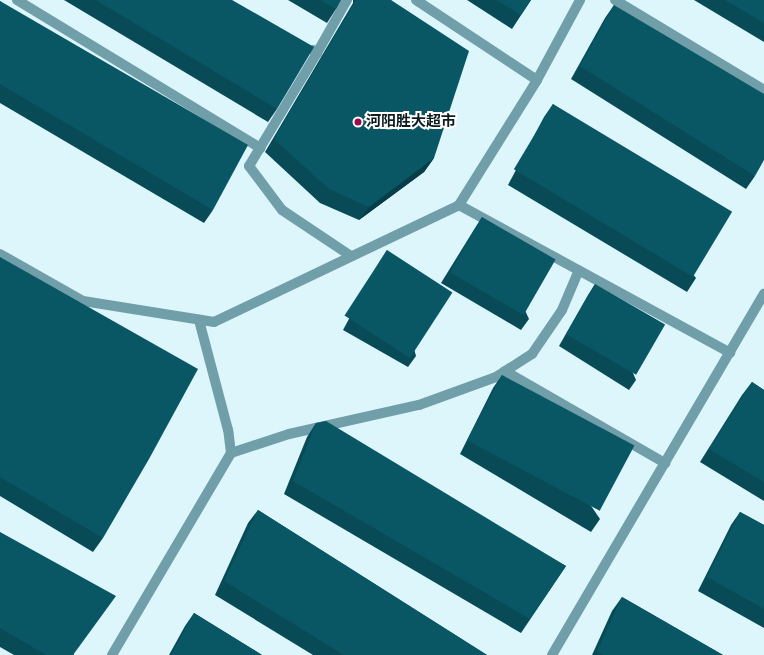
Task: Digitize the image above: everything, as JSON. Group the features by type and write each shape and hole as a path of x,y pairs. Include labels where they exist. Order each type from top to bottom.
{"street":[{"path":"17,0 260,148"},
{"path":"347,0 249,166 282,210 351,256"},
{"path":"416,0 536,80"},
{"path":"0,254 83,302 214,322 459,205 536,80 580,0"},
{"path":"615,0 764,90"},
{"path":"304,45 317,53"},
{"path":"459,205 730,353"},
{"path":"231,453 289,434 419,405 496,377 532,354 562,310 579,270"},
{"path":"552,655 764,294"},
{"path":"112,655 231,453 228,430 199,320"},
{"path":"505,371 665,462"}],"building":[{"path":"96,0 232,0 314,47 277,109"},
{"path":"320,0 341,0 336,9"},
{"name":"河阳胜大超市","path":"356,0 391,0 469,51 434,158 369,207 329,189 274,139"},
{"path":"497,0 531,0 521,15"},
{"path":"725,0 764,0 764,23"},
{"path":"0,1 248,145 213,210 0,84"},
{"path":"614,5 764,94 764,160 755,176 580,66"},
{"path":"553,104 732,212 693,277 514,169"},
{"path":"482,217 556,260 524,315 450,272"},
{"path":"387,250 452,292 410,358 345,315"},
{"path":"0,257 198,369 149,459 103,538 0,477"},
{"path":"595,284 665,324 636,375 566,334"},
{"path":"502,375 634,445 600,511 467,440"},
{"path":"752,382 764,390 764,482 709,449"},
{"path":"326,421 566,566 530,619 293,481 316,423"},
{"path":"258,510 487,655 344,655 224,581"},
{"path":"740,512 764,525 764,609 707,577"},
{"path":"0,532 116,596 73,655 46,655 0,628"},
{"path":"622,597 723,655 603,655 597,651"},
{"path":"194,613 262,655 171,655"}],"place":[{"name":"河阳胜大超市","path":"358,122"}]}
